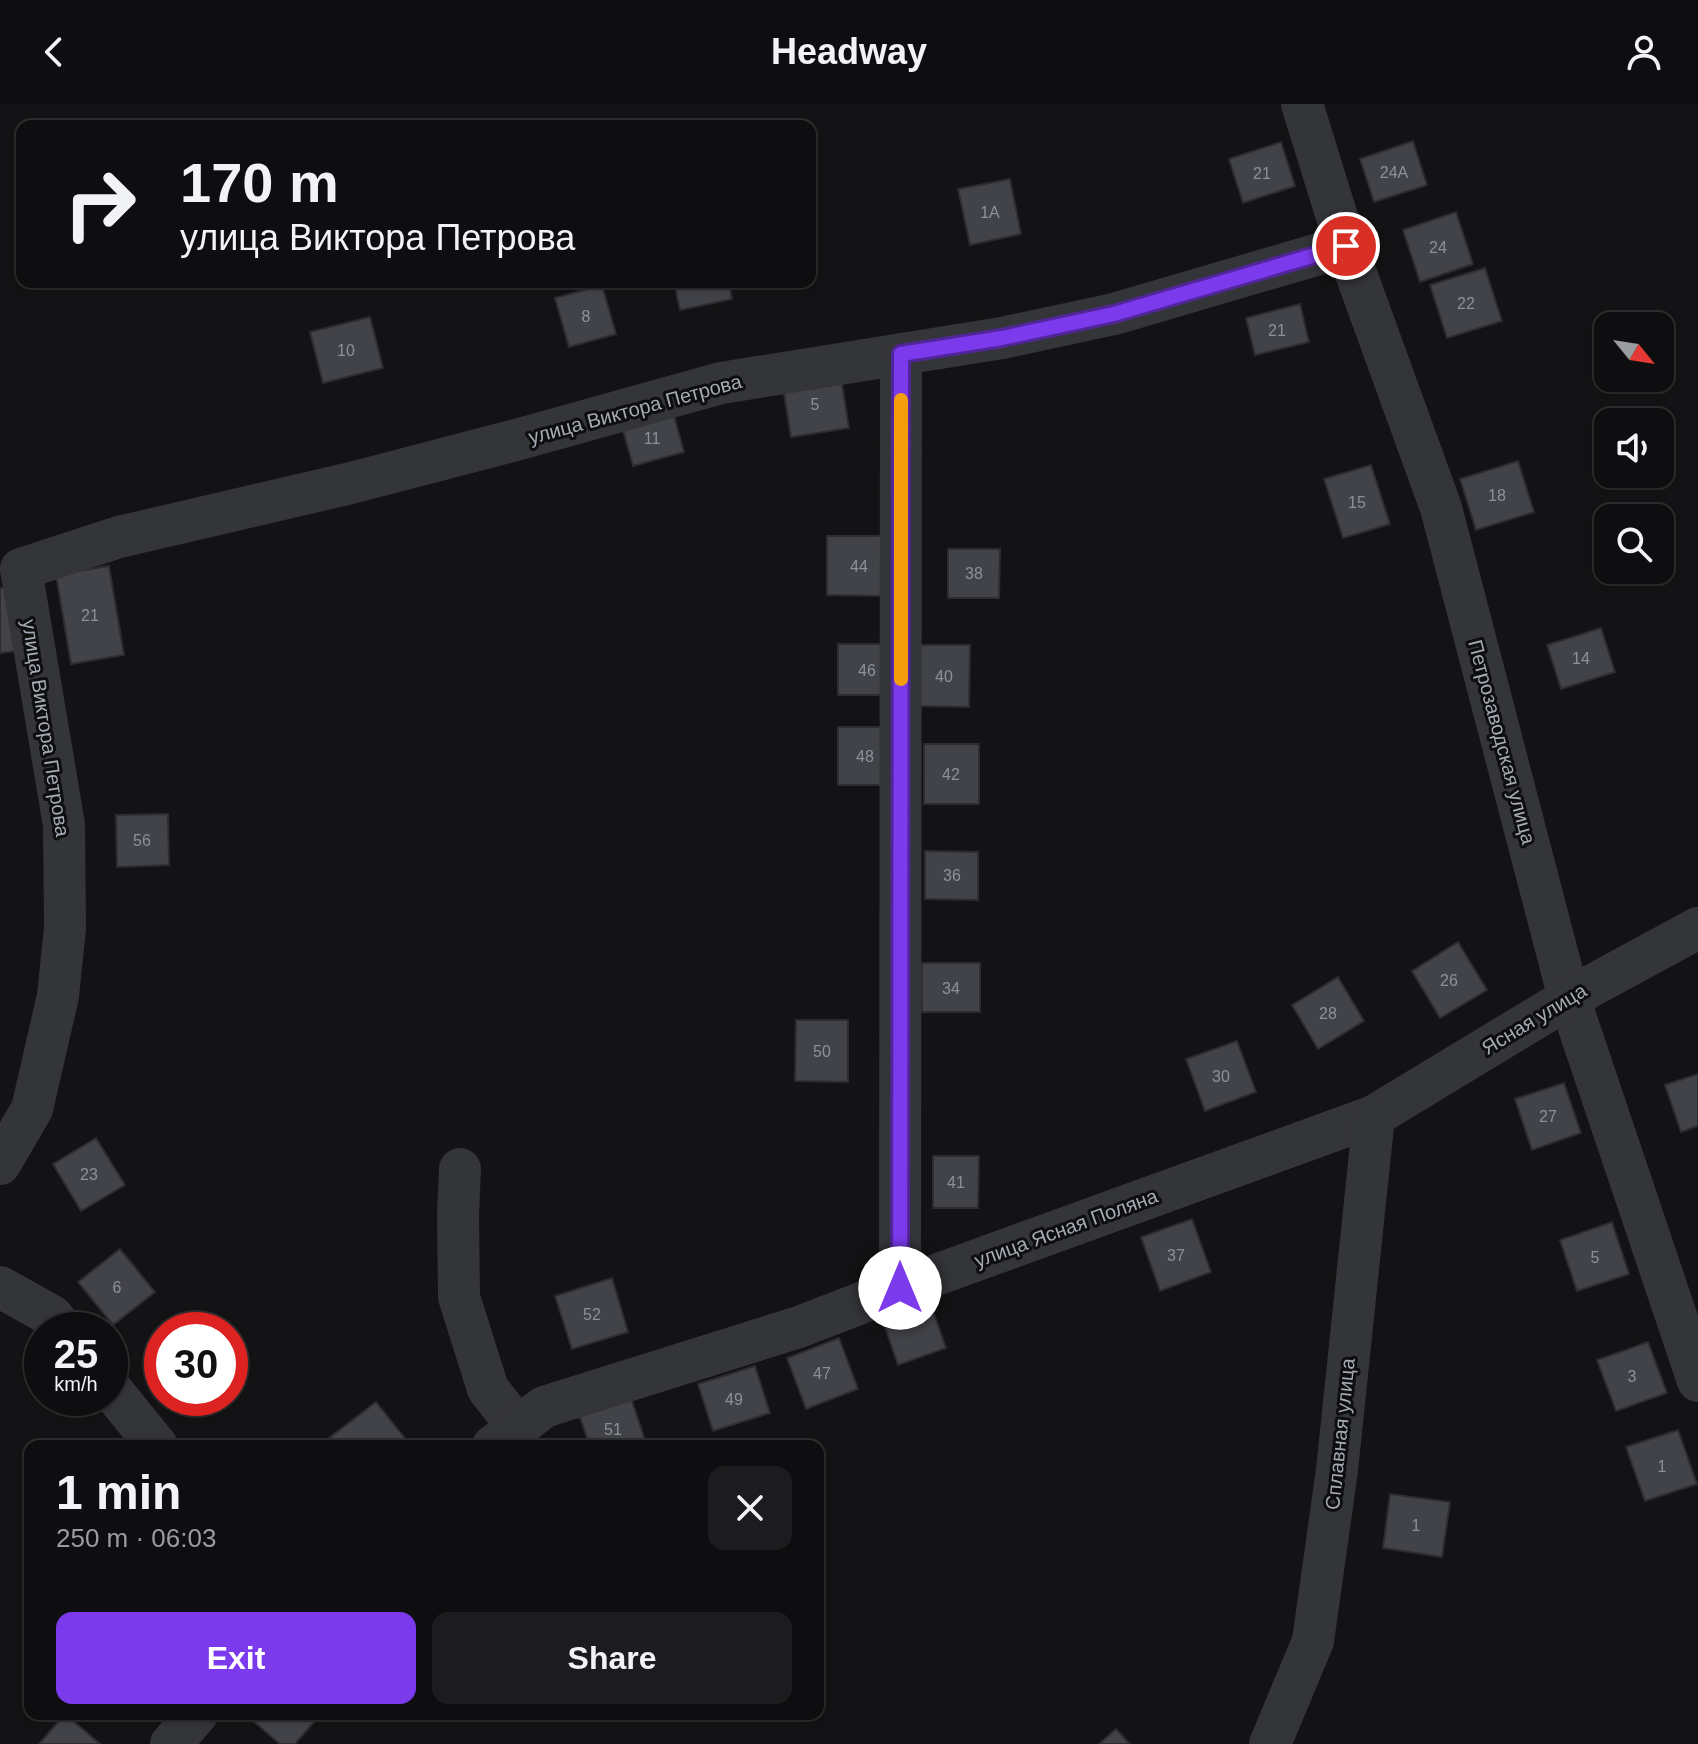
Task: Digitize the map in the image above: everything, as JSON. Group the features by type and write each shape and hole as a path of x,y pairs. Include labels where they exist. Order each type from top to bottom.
{"street":[{"name":"Петрозаводская улица","path":"1302,104 1346,246 1441,508 1569,998 1698,1381"},
{"name":"улица Виктора Петрова","path":"0,1164 32,1109 58,996 65,928 64,825 10,570 119,537 351,483 721,383 1002,338 1114,314 1346,246"},
{"path":"900,1288 901,354"},
{"name":"Ясная улица","path":"1374,1116 1569,998 1698,928"},
{"name":"улица Ясная Поляна","path":"506,1436 544,1407 799,1327 1374,1116"},
{"name":"Сплавная улица","path":"1270,1744 1313,1641 1337,1470 1374,1116"},
{"path":"460,1169 459,1297 506,1436"},
{"path":"0,1287 45,1312"},
{"path":"128,1410 152,1440"},
{"path":"171,1744 192,1720"}],"building":[{"path":"1413,141 1427,185 1374,202 1360,159"},
{"path":"1281,142 1295,186 1243,203 1229,159"},
{"path":"1010,179 1021,234 970,245 958,189"},
{"path":"1456,212 1473,264 1420,282 1403,230"},
{"path":"1485,268 1502,321 1447,338 1430,285"},
{"path":"603,288 616,334 569,347 555,298"},
{"path":"675,288 730,288 732,299 680,310"},
{"path":"1300,304 1309,342 1255,355 1246,318"},
{"path":"370,317 383,368 323,383 310,332"},
{"path":"840,372 849,428 791,437 782,381"},
{"path":"672,408 684,452 633,466 621,423"},
{"path":"1518,461 1534,512 1476,530 1460,479"},
{"path":"1371,465 1390,524 1343,538 1324,479"},
{"path":"827,536 890,536 890,596 827,595"},
{"path":"948,549 1000,549 999,598 948,598"},
{"path":"109,566 124,655 71,664 56,575"},
{"path":"8,587 16,651 0,653 0,588"},
{"path":"1601,628 1615,672 1561,689 1547,645"},
{"path":"838,644 897,644 897,695 838,695"},
{"path":"918,645 970,645 969,707 918,706"},
{"path":"838,727 891,727 891,785 838,785"},
{"path":"924,744 979,744 979,804 924,804"},
{"path":"168,814 169,865 117,867 116,815"},
{"path":"925,851 978,852 978,900 925,899"},
{"path":"1458,942 1487,990 1440,1018 1412,971"},
{"path":"922,963 980,963 980,1012 922,1012"},
{"path":"1338,977 1364,1021 1318,1049 1292,1005"},
{"path":"796,1020 848,1020 848,1082 795,1081"},
{"path":"1237,1041 1256,1092 1205,1111 1186,1059"},
{"path":"1698,1074 1698,1126 1681,1132 1665,1085"},
{"path":"1564,1083 1581,1133 1532,1150 1515,1099"},
{"path":"96,1138 125,1185 81,1211 53,1164"},
{"path":"933,1156 979,1156 978,1208 933,1208"},
{"path":"1192,1219 1211,1272 1160,1291 1141,1237"},
{"path":"1612,1222 1629,1274 1577,1291 1560,1240"},
{"path":"120,1249 155,1292 128,1313 102,1312 78,1282"},
{"path":"612,1278 628,1332 572,1349 555,1296"},
{"path":"929,1300 946,1348 898,1365 882,1318"},
{"path":"839,1338 858,1389 806,1409 787,1358"},
{"path":"1648,1342 1667,1393 1616,1411 1597,1360"},
{"path":"755,1366 770,1413 713,1431 698,1384"},
{"path":"630,1395 645,1440 588,1440 578,1412"},
{"path":"376,1402 406,1440 330,1440 329,1438"},
{"path":"1678,1430 1697,1484 1645,1501 1626,1447"},
{"path":"1390,1494 1450,1502 1442,1557 1383,1548"},
{"path":"60,1720 72,1720 100,1744 39,1744"},
{"path":"252,1720 316,1720 295,1744 280,1744"},
{"path":"1116,1729 1130,1744 1099,1744"}],"slow traffic":[{"path":"901,400 901,679"}],"route":[{"path":"900,1288 901,354 1002,338 1114,314 1346,246"}]}
